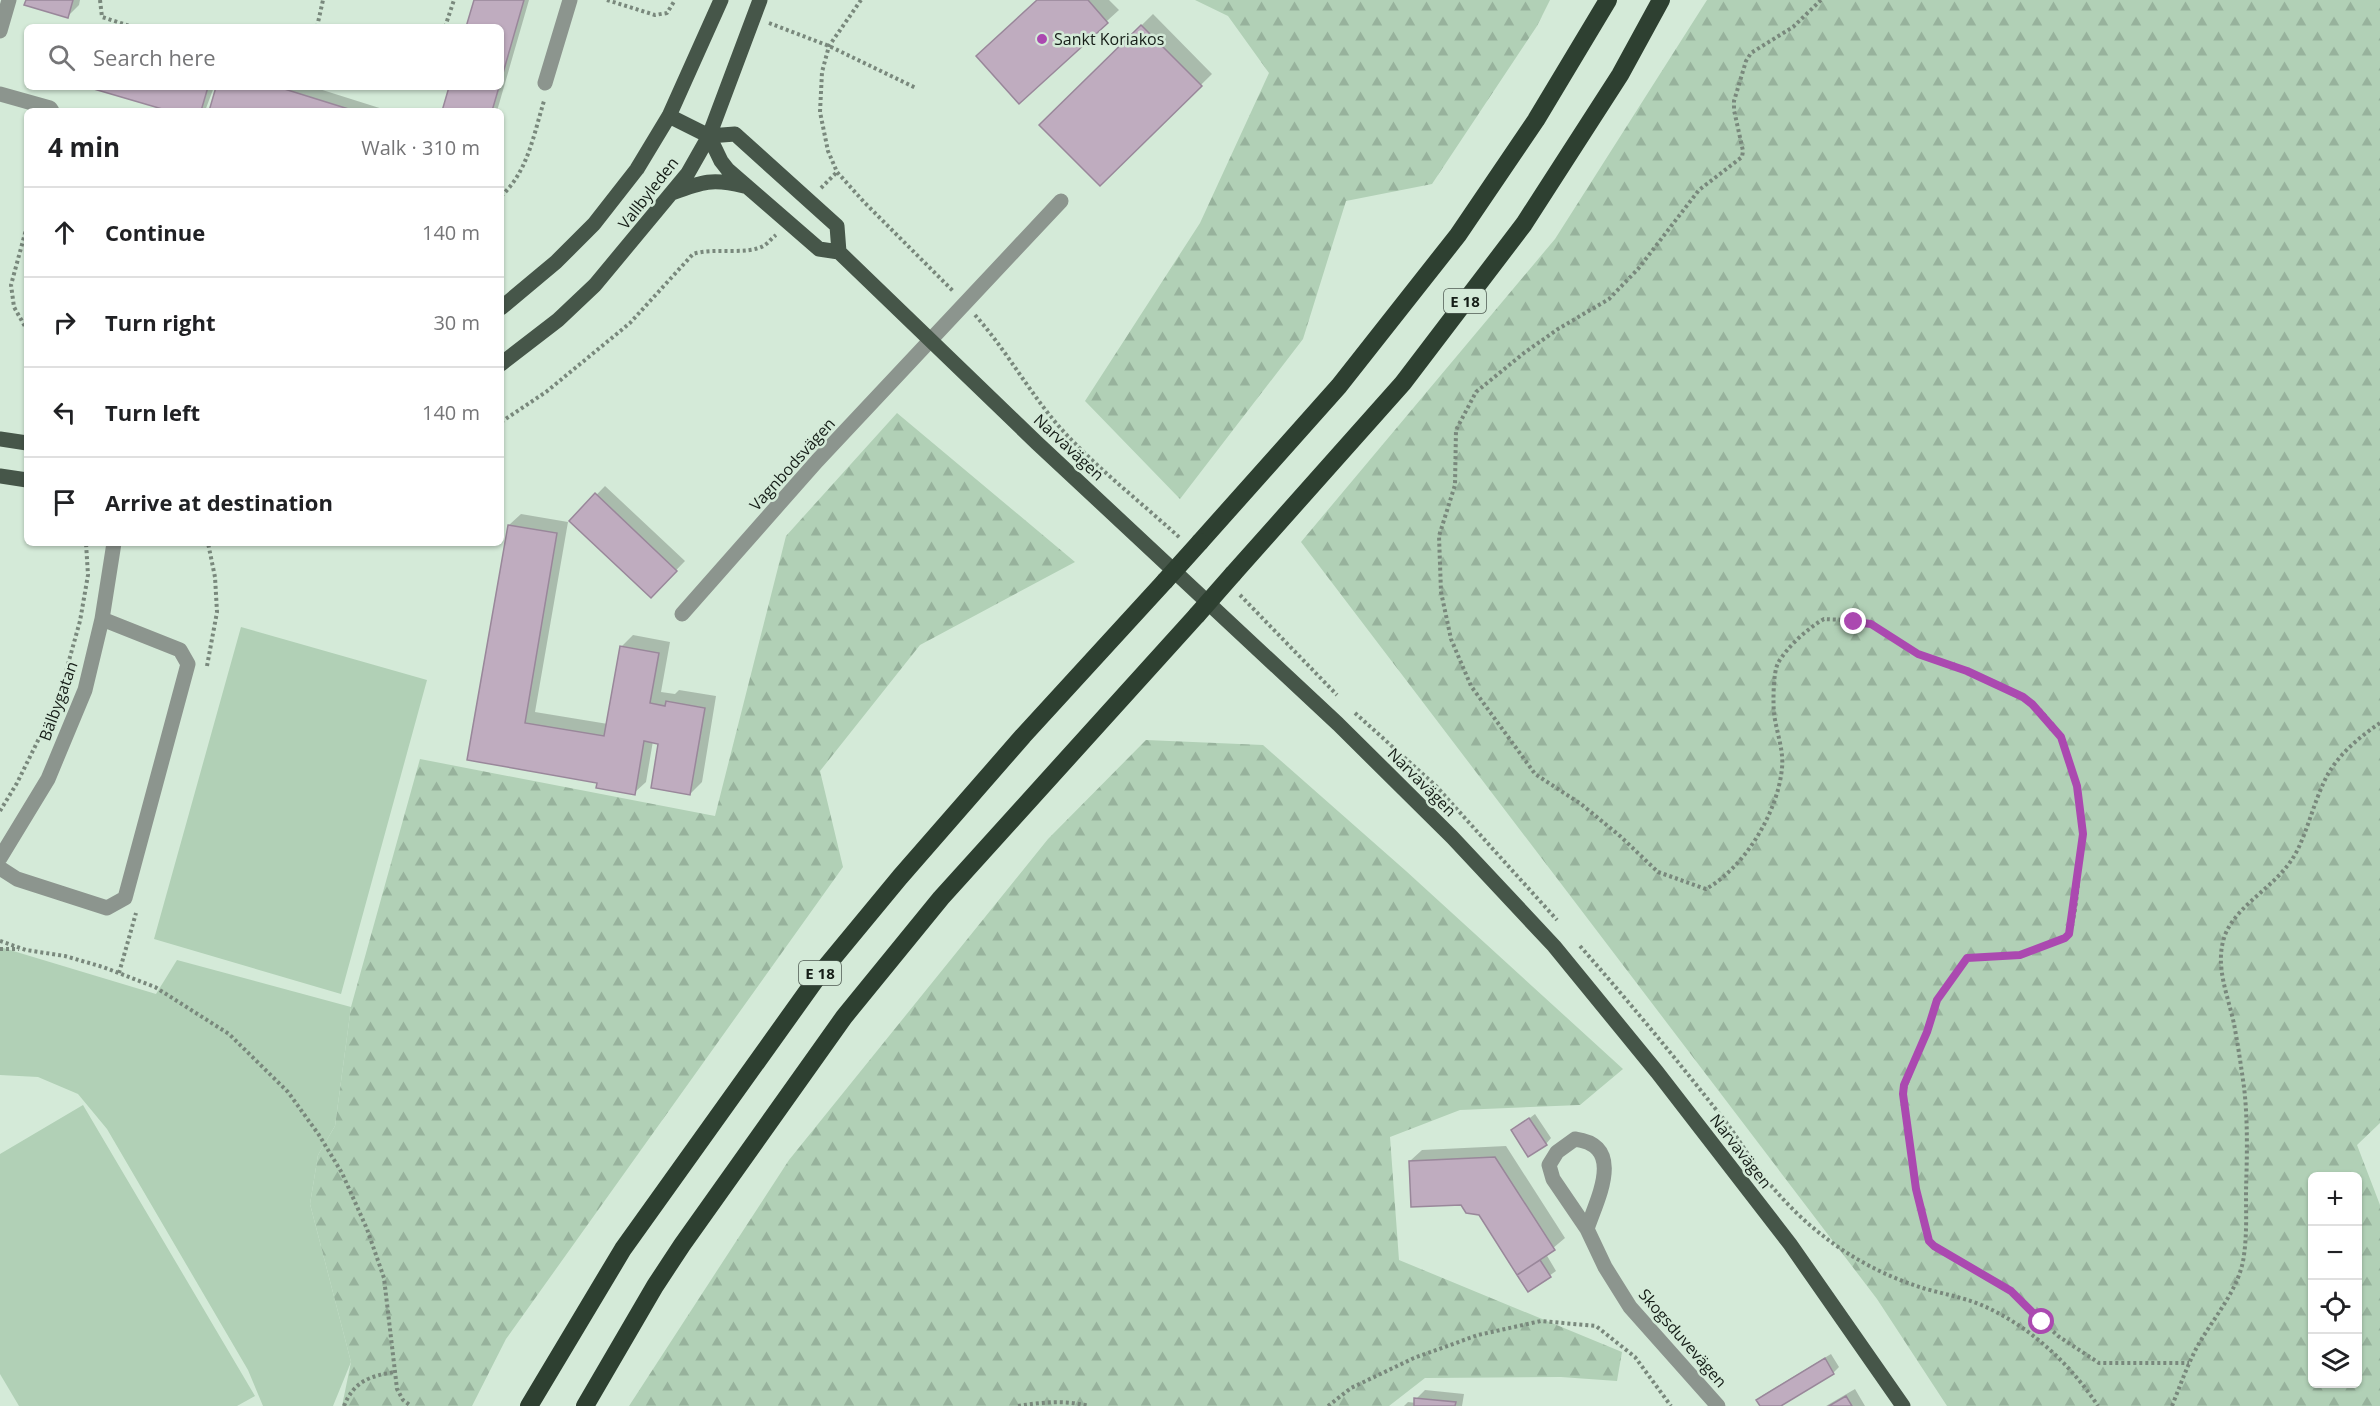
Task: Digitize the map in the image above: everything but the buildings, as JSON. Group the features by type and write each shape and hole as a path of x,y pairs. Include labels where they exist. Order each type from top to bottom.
{"highway":[{"name":"E 18","path":"530,1406 623,1249 819,975 900,877 1023,736 1340,386 1458,235 1536,120 1608,0"},
{"name":"E 18","path":"585,1406 655,1286 682,1245 843,1017 941,898 1403,383 1524,224 1620,75 1661,0"}],"main road":[{"name":"Vallbyleden","path":"504,305 556,262 594,224 637,169 669,116 721,0"},
{"name":"Vallbyleden","path":"504,362 558,320 595,285 688,173 709,136 760,0"},
{"path":"669,116 709,136 735,134 837,226 839,252"},
{"name":"Narvavägen","path":"709,136 721,161 746,187 819,249 839,252 1347,732 1452,837 1554,946 1657,1072 1783,1235 1903,1406"},
{"path":"672,193 700,182 712,181 746,187"},
{"path":"0,439 24,443"},
{"path":"0,476 24,480"}],"street":[{"path":"0,31 9,0"},
{"path":"545,83 570,0"},
{"path":"0,94 50,108"},
{"name":"Vagnbodsvägen","path":"682,614 817,461 1061,201"},
{"name":"Bälbygatan","path":"0,858 48,779 85,690 102,619 114,546"},
{"path":"0,868 17,879 107,908 125,898 188,664 180,650 102,619"},
{"name":"Skogsduvevägen","path":"1587,1229 1605,1174 1605,1159 1598,1148 1587,1140 1575,1139 1557,1152 1549,1165 1553,1179 1587,1229 1605,1267 1630,1307 1718,1406"}],"path":[{"path":"100,0 102,17 124,24"},
{"path":"318,24 323,0"},
{"path":"446,24 454,0"},
{"path":"607,0 655,15 667,12 675,0"},
{"path":"861,0 829,46 820,85 820,112 824,138 837,172 965,303 992,335 1046,411"},
{"path":"1821,0 1793,27 1751,53 1746,61 1734,100 1743,151 1742,157 1699,190 1638,269 1609,299 1524,353 1476,392 1456,430 1455,485 1439,536 1441,592 1451,639 1471,686 1535,774 1581,804 1620,836 1658,872 1706,889 1737,863 1765,825 1772,810 1782,767 1774,713 1777,666 1793,646 1824,619 1871,624 1918,654 1967,671 2023,697 2032,704 2061,737 2077,786 2083,834 2071,926 2065,938 2020,955 1967,958 1940,994 1903,1094 1916,1189 1929,1241 1934,1246 2011,1291 2058,1336 2099,1363 2189,1363"},
{"path":"829,46 916,88"},
{"path":"504,193 516,179 523,166 548,90 545,83"},
{"path":"810,200 837,172"},
{"path":"504,420 546,392 630,323 693,254 704,250 755,249 765,245 787,223"},
{"path":"24,237 11,285 14,307 24,325"},
{"path":"0,811 17,783 58,700 82,610 88,576 86,546"},
{"path":"2172,1406 2189,1363 2236,1283 2244,1257 2246,1240 2247,1141 2244,1090 2237,1040 2223,981 2221,958 2223,943 2229,927 2240,913 2289,866 2298,849 2324,781 2333,765 2380,723"},
{"path":"0,941 26,950"},
{"path":"0,949 65,956 103,967 155,987 229,1034 288,1092 320,1135 342,1173 367,1229 384,1278 397,1389 403,1400 411,1406"},
{"path":"1794,1210 1822,1235 1870,1266 1927,1290 1963,1298 2011,1321 2054,1353 2085,1385 2098,1406"},
{"path":"1328,1406 1351,1388 1414,1358 1478,1335 1541,1321 1596,1326 1635,1357 1671,1406"},
{"path":"344,1406 348,1397 371,1376 394,1372"},
{"path":"1018,1406 1076,1402 1089,1406"}],"green space":[{"path":"1195,0 1550,0 1537,26 1432,184 1346,201 1303,339 1180,499 1085,401 1200,223 1269,73 1228,16"},
{"path":"1707,0 2380,0 2380,1123 2357,1145 2380,1205 2380,1406 1947,1406 1877,1299 1301,542 1555,239"},
{"path":"897,413 1075,562 920,645 820,771 843,867 506,1339 472,1406 342,1406 351,1362 310,1204 318,1155 335,1126 351,1007 420,759 715,816 786,536"},
{"path":"241,627 427,680 341,994 154,939"},
{"path":"1146,740 1263,745 1406,871 1623,1069 1580,1105 1460,1110 1390,1137 1399,1260 1622,1352 1617,1381 1561,1377 1425,1378 1389,1406 629,1406 789,1160 1048,839"},
{"path":"0,947 156,994 177,960 351,1007 335,1126 318,1155 310,1204 351,1362 333,1406 263,1406 248,1370 107,1129 78,1094 38,1077 0,1075"},
{"path":"83,1105 255,1396 237,1406 19,1406 0,1374 0,1154"}],"place":[{"name":"Sankt Koriakos","path":"1042,39"}],"route":[{"path":"1854,622 1871,624 1918,654 1967,671 2023,697 2061,737 2077,786 2083,834 2069,934 2065,938 2012,957 1971,956 1967,958 1937,1000 1927,1032 1904,1085 1903,1094 1916,1189 1929,1241 2011,1291 2042,1322"}]}
